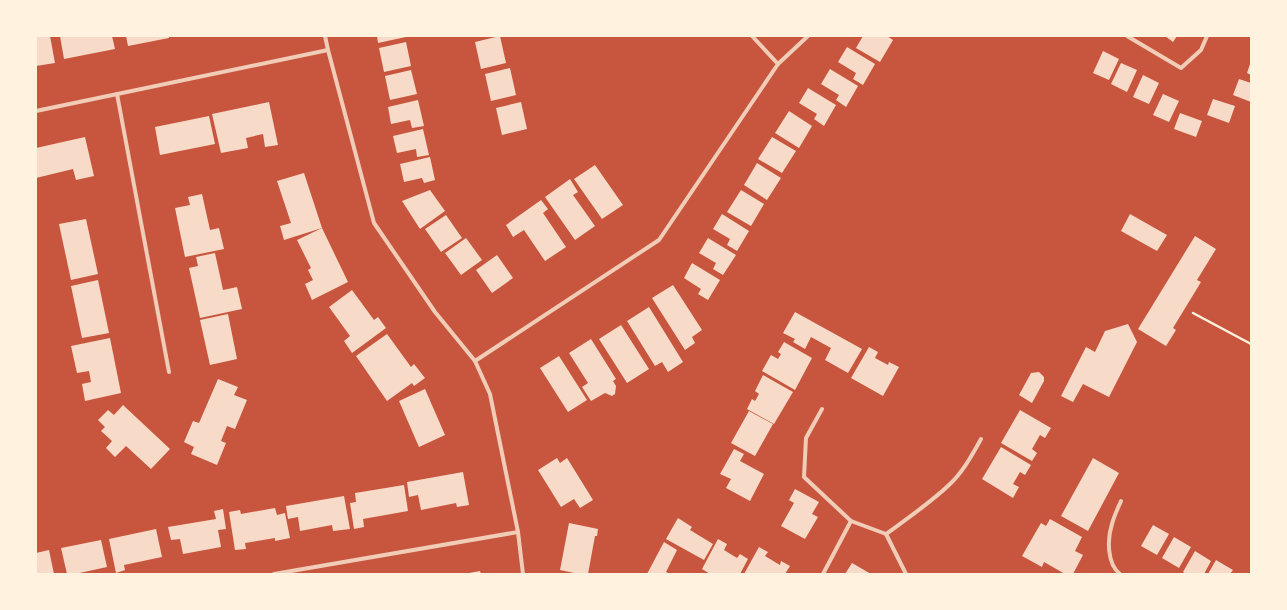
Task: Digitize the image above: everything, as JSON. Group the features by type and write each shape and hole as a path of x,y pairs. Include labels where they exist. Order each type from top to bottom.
{"street":[{"path":"325,36 374,223 435,312 475,361 490,394 518,532 523,574"},
{"path":"752,36 778,64"},
{"path":"475,361 659,240 778,64 808,36"},
{"path":"1127,36 1181,68 1201,50 1207,36"},
{"path":"36,111 328,50"},
{"path":"117,94 169,372"},
{"path":"822,409 806,438 804,477 851,521 886,534 906,574"},
{"path":"886,534 920,510 950,484 963,469 981,439"},
{"path":"1120,574 1117,571 1109,553 1111,525 1121,501"},
{"path":"823,574 851,521"},
{"path":"274,574 518,532"}],"path":[{"path":"1193,313 1251,344"}],"building":[{"path":"50,36 55,63 36,66 36,37"},
{"path":"60,36 112,36 115,49 64,59"},
{"path":"126,36 169,36 169,38 128,46"},
{"path":"377,36 406,36 406,37 378,43"},
{"path":"500,36 506,63 481,69 475,42"},
{"path":"863,36 887,36 893,40 880,62 856,48"},
{"path":"1165,36 1177,36 1173,42"},
{"path":"406,42 411,66 384,72 379,48"},
{"path":"847,47 875,64 863,85 853,79 856,73 838,62"},
{"path":"1103,51 1119,59 1109,80 1093,73"},
{"path":"1251,61 1251,75 1247,73"},
{"path":"1121,63 1137,70 1127,92 1111,84"},
{"path":"510,68 516,95 491,101 485,74"},
{"path":"830,69 858,86 846,107 836,100 839,95 821,84"},
{"path":"411,70 417,94 390,100 385,76"},
{"path":"1143,75 1159,83 1149,104 1133,97"},
{"path":"1239,79 1251,83 1251,102 1233,95"},
{"path":"808,88 836,105 824,126 814,119 817,114 799,103"},
{"path":"1163,94 1179,101 1169,122 1153,115"},
{"path":"1213,99 1235,106 1229,123 1207,115"},
{"path":"418,100 424,126 412,128 410,120 391,124 388,107"},
{"path":"269,102 278,145 265,147 263,134 246,138 248,148 221,153 212,114"},
{"path":"521,102 527,129 502,135 496,108"},
{"path":"789,111 812,126 799,148 775,133"},
{"path":"1180,113 1202,121 1196,137 1174,129"},
{"path":"209,116 215,144 160,155 155,127"},
{"path":"423,129 429,155 417,157 416,149 397,153 393,136"},
{"path":"85,137 94,176 76,180 73,169 36,178 36,148"},
{"path":"772,137 796,151 782,173 758,159"},
{"path":"430,157 435,180 424,183 422,178 404,182 400,164"},
{"path":"757,163 781,178 767,200 744,185"},
{"path":"595,165 623,205 602,219 574,179"},
{"path":"304,173 322,228 284,240 280,226 291,223 277,181"},
{"path":"570,179 578,192 573,195 595,226 575,240 545,197"},
{"path":"430,190 445,211 420,229 402,201"},
{"path":"741,190 764,204 751,226 727,212"},
{"path":"202,194 210,230 219,228 224,249 185,257 175,208 190,205 188,197"},
{"path":"541,200 548,209 543,213 566,247 545,261 524,230 513,237 506,225"},
{"path":"722,214 749,231 737,251 727,245 730,239 713,229"},
{"path":"1130,214 1167,235 1157,251 1121,231"},
{"path":"446,215 462,238 441,252 425,229"},
{"path":"86,219 98,274 71,280 59,224"},
{"path":"322,228 348,282 312,300 305,284 313,280 308,270 311,268 297,240"},
{"path":"1195,236 1216,249 1197,280 1201,282 1173,328 1176,330 1166,346 1138,329"},
{"path":"466,238 482,260 461,275 445,253"},
{"path":"708,238 736,255 723,275 713,269 716,263 699,253"},
{"path":"215,253 223,290 237,287 242,309 200,318 189,268 198,266 196,257"},
{"path":"497,255 513,278 492,293 476,270"},
{"path":"692,263 720,280 708,300 698,294 701,289 684,278"},
{"path":"98,280 109,333 82,338 71,286"},
{"path":"673,285 702,330 692,337 695,343 685,350 652,298"},
{"path":"352,290 374,320 378,317 386,328 352,353 344,341 350,336 329,307"},
{"path":"649,307 683,362 668,372 662,362 655,366 627,321"},
{"path":"795,312 862,349 848,373 825,360 831,348 811,337 805,349 793,342 795,339 783,333"},
{"path":"228,314 237,359 210,365 200,320"},
{"path":"1128,324 1137,342 1109,397 1083,384 1073,402 1061,396 1086,347 1095,352 1105,331"},
{"path":"621,325 649,369 627,383 599,339"},
{"path":"387,334 411,367 414,364 425,378 414,386 412,383 387,401 356,356"},
{"path":"110,338 121,393 85,401 82,384 91,382 89,371 77,373 71,346"},
{"path":"591,339 616,379 613,381 616,386 615,394 612,396 605,393 591,401 582,387 588,383 569,353"},
{"path":"784,342 812,358 795,390 762,371 771,355 778,359 781,354 778,352"},
{"path":"869,347 878,352 875,358 888,365 889,362 899,367 883,396 851,378"},
{"path":"559,356 587,400 568,412 540,368"},
{"path":"1039,372 1044,377 1044,381 1032,403 1019,395 1031,373"},
{"path":"763,375 793,392 774,424 747,409 752,399 755,401 759,394 755,391"},
{"path":"218,379 238,387 234,395 247,400 235,429 227,426 221,441 226,443 217,465 191,454 194,447 184,442 193,421 199,423"},
{"path":"425,389 445,435 419,447 399,401"},
{"path":"123,405 170,449 151,469 126,446 115,457 106,448 112,441 101,431 105,427 98,420 108,410 114,415"},
{"path":"1020,410 1051,428 1045,438 1040,435 1032,449 1037,453 1032,461 1001,443"},
{"path":"749,411 773,424 755,456 731,443"},
{"path":"1001,447 1031,465 1025,475 1020,472 1013,484 1019,487 1013,498 982,479"},
{"path":"734,449 744,454 740,461 764,474 750,501 726,488 731,479 720,474"},
{"path":"557,458 560,463 567,458 593,500 580,508 574,499 561,507 538,470"},
{"path":"1093,458 1119,473 1088,531 1061,516"},
{"path":"463,472 469,505 457,507 456,503 421,510 418,495 409,497 407,482"},
{"path":"404,485 408,511 363,519 364,527 354,529 350,503 356,502 355,493"},
{"path":"795,489 819,502 812,514 818,517 805,539 781,526 794,503 789,500"},
{"path":"344,496 350,529 333,531 332,525 300,531 298,517 288,519 286,506"},
{"path":"275,508 277,515 285,513 290,538 275,541 275,538 245,543 246,549 235,550 229,512 240,510 241,514"},
{"path":"223,509 226,529 218,530 221,547 183,554 180,539 171,540 168,527 216,519 214,511"},
{"path":"678,518 692,527 690,530 713,544 704,560 666,539"},
{"path":"1050,519 1082,537 1075,551 1083,555 1073,574 1065,574 1044,562 1042,567 1022,556 1041,523 1046,526"},
{"path":"569,523 598,529 597,536 595,536 588,574 579,574 560,570"},
{"path":"1153,525 1169,534 1157,555 1141,546"},
{"path":"156,529 162,557 124,565 125,570 116,573 109,539"},
{"path":"1174,537 1191,547 1179,568 1162,558"},
{"path":"718,539 727,544 724,550 737,558 740,554 748,559 740,574 710,574 702,569"},
{"path":"101,540 107,567 75,574 67,574 61,548"},
{"path":"664,542 677,550 666,572 670,574 647,574"},
{"path":"759,547 768,552 765,556 780,565 781,561 790,566 785,574 744,574"},
{"path":"49,550 54,574 36,574 36,553"},
{"path":"1195,551 1211,561 1204,574 1186,574 1183,572"},
{"path":"1216,560 1233,570 1230,574 1208,574"},
{"path":"852,563 871,574 845,574"},
{"path":"480,571 481,574 469,574 469,573"}]}
